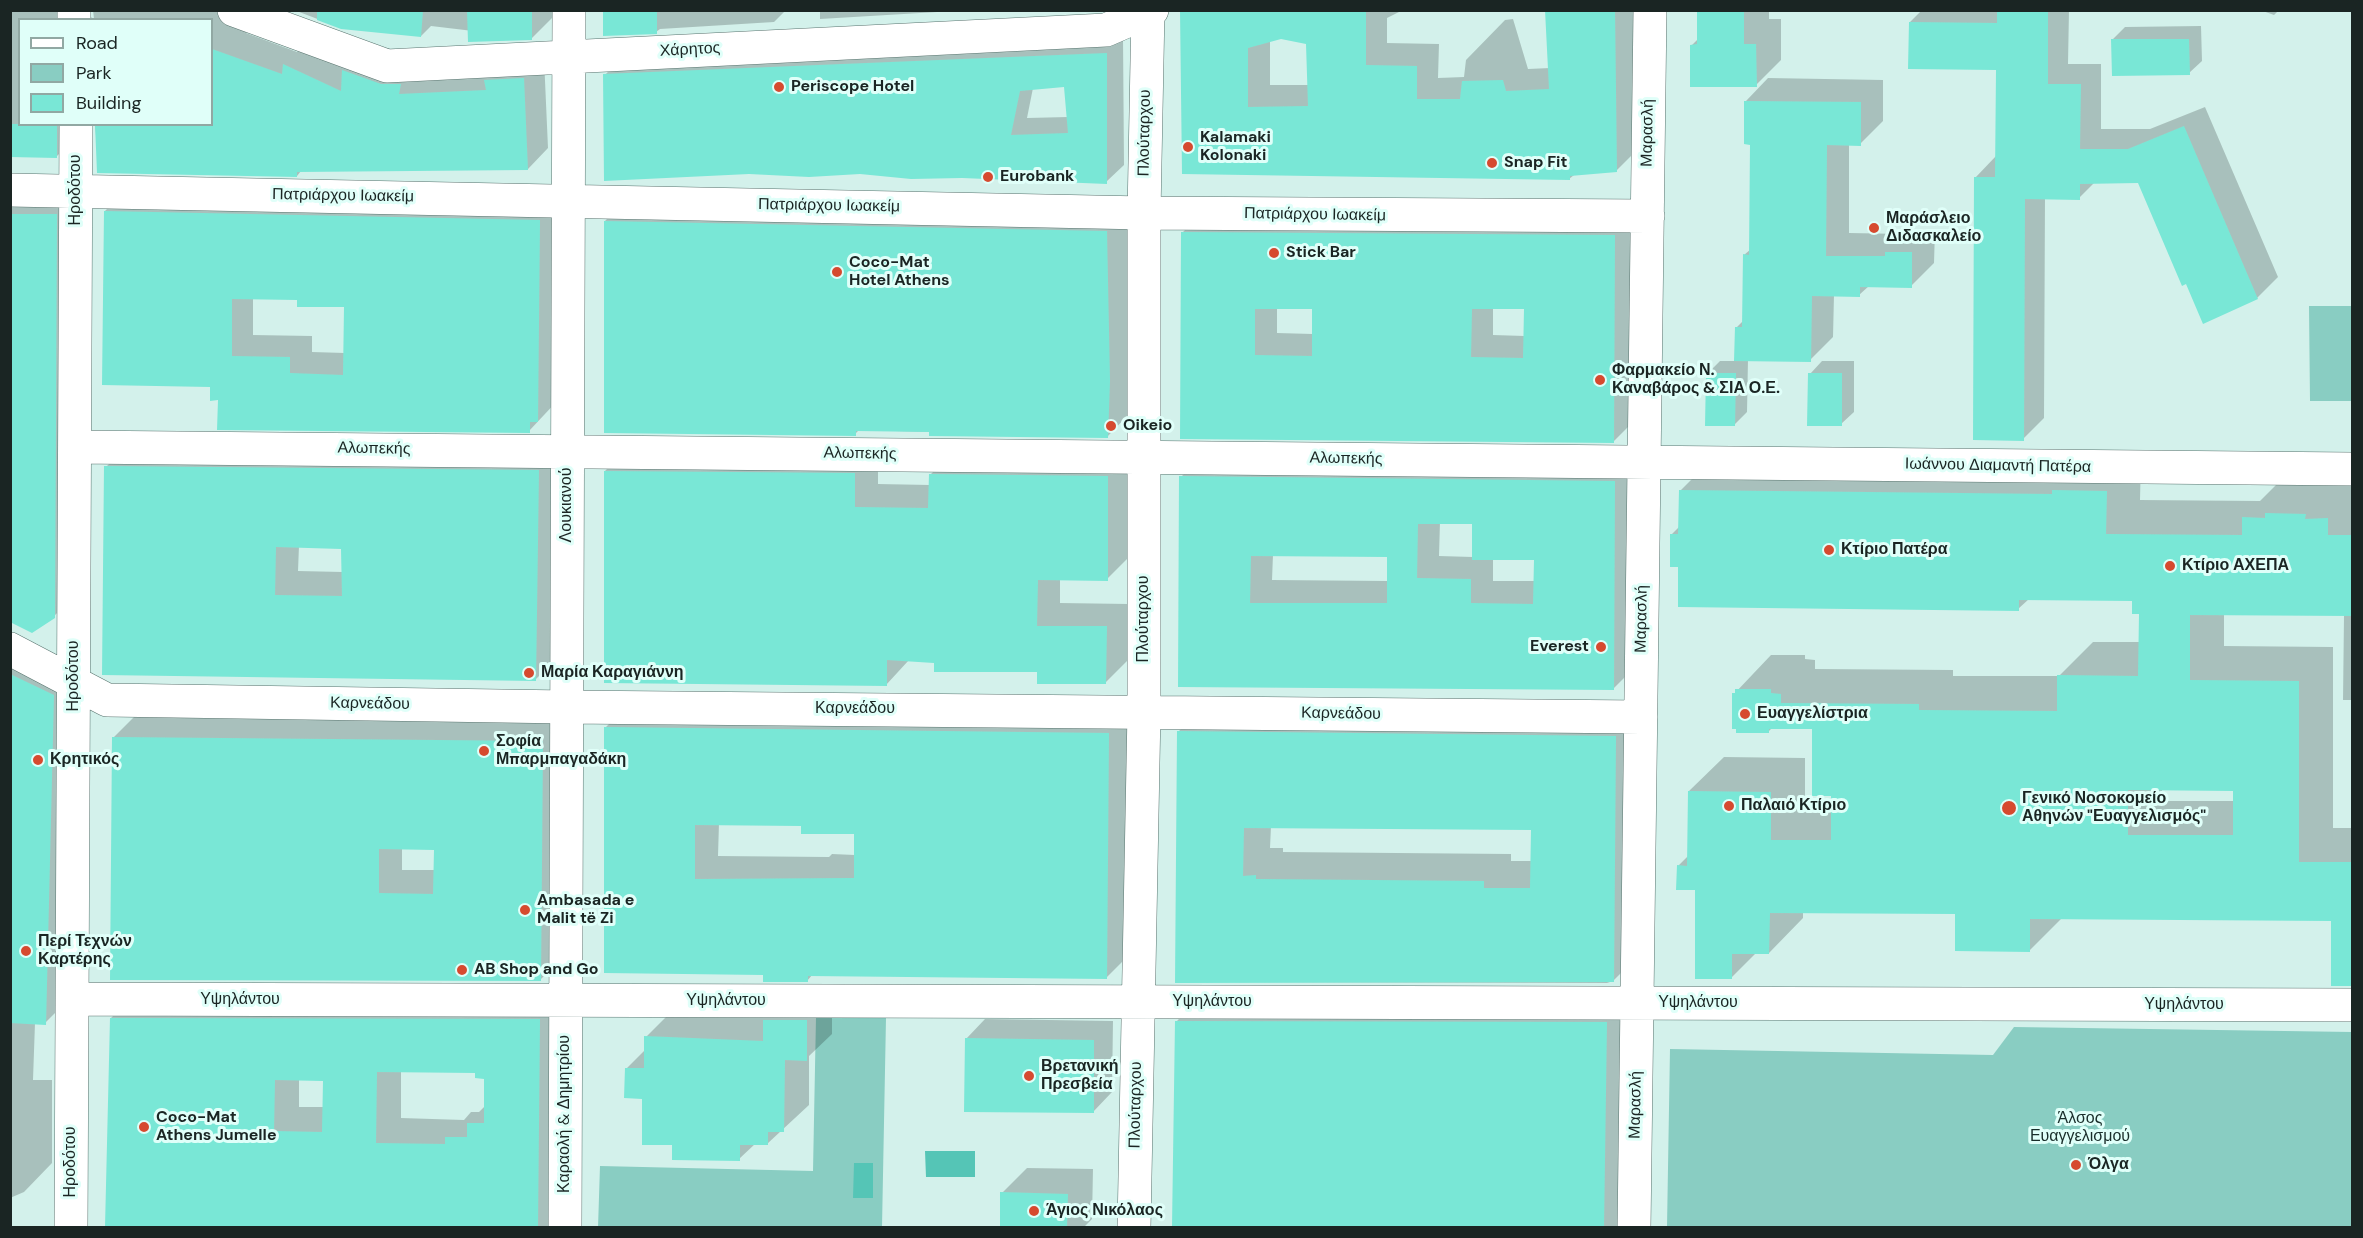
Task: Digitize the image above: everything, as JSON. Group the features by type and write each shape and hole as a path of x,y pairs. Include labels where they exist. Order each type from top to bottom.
{"street":[{"name":"Χάρητος","path":"234,10 387,66 1106,30 1149,11"},
{"name":"Λουκιανού","path":"566,1000 569,10"},
{"name":"Μαρασλή","path":"1634,1227 1650,10"},
{"name":"Πλούταρχου","path":"1134,1227 1144,711 1144,213 1149,11"},
{"name":"Ηροδότου","path":"71,1227 76,126"},
{"name":"Πατριάρχου Ιωακείμ","path":"10,190 1144,213 1648,216"},
{"name":"Αλωπεκής","path":"75,447 1644,462"},
{"name":"Ιωάννου Διαμαντή Πατέρα","path":"1644,462 2352,469"},
{"name":"Καρνεάδου","path":"10,649 107,700 567,707 1641,717"},
{"name":"Υψηλάντου","path":"72,999 2352,1005"},
{"name":"Καραολή & Δημητρίου","path":"565,1227 566,1000"}],"green space":[{"path":"2309,306 2352,306 2352,401 2310,401"},
{"path":"816,1016 886,1018 882,1227 598,1228 600,1166 813,1171"},
{"name":"Άλσος Ευαγγελισμού","path":"2014,1027 2352,1032 2352,1227 1667,1227 1670,1049 1993,1055"}],"shaded area":[{"path":"925,1151 975,1151 975,1177 926,1177"},
{"path":"854,1163 873,1163 873,1198 853,1198"}],"building":[{"path":"317,10 423,10 421,37 341,29 317,20"},
{"path":"467,10 532,10 532,40 468,42"},
{"path":"603,10 657,10 657,34 603,36"},
{"path":"1180,10 1366,10 1366,65 1417,66 1417,99 1460,99 1462,81 1503,80 1506,91 1549,89 1545,10 1615,10 1617,172 1570,176 1570,180 1182,174","holes":["1281,39 1306,44 1308,106 1248,107 1248,48"]},
{"path":"1697,10 1744,10 1744,44 1756,44 1757,87 1690,87 1690,45 1697,44"},
{"path":"1997,10 2048,10 2048,84 2081,84 2080,149 2128,149 2184,126 2258,299 2203,324 2186,284 2182,286 2138,183 2080,184 2080,200 2025,199 2024,441 1973,440 1974,177 1995,177 1996,70 1908,69 1909,22 1997,23"},
{"path":"2111,39 2189,39 2190,75 2112,76"},
{"path":"213,49 282,74 283,64 341,91 342,70 381,84 401,84 399,94 486,90 484,80 524,78 528,170 297,172 297,177 97,173 95,126 213,126"},
{"path":"1107,53 1107,184 962,178 911,179 860,174 809,177 749,174 604,181 603,74","holes":["1064,87 1068,133 1011,135 1020,91"]},
{"path":"1744,101 1861,102 1861,146 1827,145 1826,256 1885,256 1885,252 1912,252 1912,288 1860,287 1860,297 1812,296 1811,362 1734,361 1735,327 1742,327 1743,254 1749,255 1750,145 1744,144"},
{"path":"10,124 57,126 57,158 10,157"},
{"path":"104,211 540,220 538,422 530,422 530,433 217,430 218,400 210,401 210,387 102,385","holes":["232,299 297,300 297,307 344,307 343,375 290,373 290,357 232,356"]},
{"path":"10,214 57,214 55,618 32,633 10,622"},
{"path":"604,221 1107,231 1110,381 1108,438 929,436 929,432 856,431 856,436 604,433"},
{"path":"1181,232 1615,235 1614,443 1180,439","holes":["1255,309 1312,309 1312,356 1255,355","1472,309 1524,309 1523,358 1471,357"]},
{"path":"1706,373 1736,373 1735,426 1705,426"},
{"path":"1808,373 1842,373 1842,426 1807,426"},
{"path":"104,466 539,470 536,681 102,675","holes":["276,547 341,549 342,596 275,595"]},
{"path":"604,471 855,473 855,507 928,508 929,474 1108,476 1108,581 1038,580 1037,626 1107,626 1106,684 1037,684 1037,672 934,672 934,663 887,660 887,686 604,683"},
{"path":"1179,476 1615,481 1614,690 1178,687","holes":["1418,524 1472,524 1472,560 1534,560 1533,604 1471,603 1471,579 1417,578","1251,556 1387,557 1387,603 1250,603"]},
{"path":"1679,490 2052,494 2052,490 2107,491 2106,534 2242,535 2242,517 2265,518 2265,513 2306,514 2305,519 2328,518 2328,535 2352,535 2352,616 2190,615 2190,680 2299,681 2299,862 2352,862 2352,986 2331,986 2331,921 2030,919 2030,952 1955,951 1955,914 1770,913 1769,954 1732,954 1732,979 1695,979 1695,890 1676,890 1677,865 1687,866 1688,791 1771,792 1771,840 1831,840 1831,796 1812,796 1812,729 1769,729 1769,733 1736,733 1736,729 1732,729 1732,693 1735,693 1735,689 1771,689 1771,693 1781,694 1781,703 1919,704 1919,710 2057,711 2057,675 2138,676 2139,614 2132,614 2132,601 2019,600 2019,611 1678,607 1678,567 1670,567 1670,534 1678,534","holes":["2128,790 2233,791 2233,835 2128,835"]},
{"path":"10,674 54,695 46,1025 10,1023"},
{"path":"604,727 1109,733 1107,979 808,976 808,982 763,982 763,975 604,973","holes":["695,825 801,826 801,834 854,834 854,878 695,879"]},
{"path":"1177,731 1616,736 1614,982 1175,983","holes":["1244,828 1531,830 1530,888 1484,888 1484,881 1256,879 1256,875 1243,876"]},
{"path":"112,737 543,741 541,981 110,980","holes":["379,849 434,850 433,894 379,893"]},
{"path":"110,1018 540,1019 538,1227 105,1227","holes":["377,1072 475,1073 475,1078 484,1079 484,1123 467,1123 467,1137 445,1137 445,1144 376,1143","275,1080 323,1081 322,1132 274,1131"]},
{"path":"763,1020 807,1020 807,1061 785,1060 784,1132 768,1132 768,1145 740,1145 740,1161 672,1160 672,1145 642,1145 642,1099 624,1098 625,1068 644,1068 644,1036 763,1041"},
{"path":"1175,1021 1607,1022 1604,1227 1172,1227"},
{"name":"Βρετανική Πρεσβεία","path":"965,1038 1094,1040 1094,1113 964,1112"},
{"name":"Άγιος Νικόλαος","path":"1000,1192 1068,1194 1067,1227 1000,1227"}],"place":[{"name":"Periscope Hotel","path":"779,87"},
{"name":"Kalamaki Kolonaki","path":"1188,147"},
{"name":"Snap Fit","path":"1492,163"},
{"name":"Eurobank","path":"988,177"},
{"name":"Μαράσλειο Διδασκαλείο","path":"1874,228"},
{"name":"Stick Bar","path":"1274,253"},
{"name":"Coco-Mat Hotel Athens","path":"837,272"},
{"name":"Φαρμακείο Ν. Καναβάρος & ΣΙΑ Ο.Ε.","path":"1600,380"},
{"name":"Oikeio","path":"1111,426"},
{"name":"Κτίριο Πατέρα","path":"1829,550"},
{"name":"Κτίριο ΑΧΕΠΑ","path":"2170,566"},
{"name":"Everest","path":"1601,647"},
{"name":"Μαρία Καραγιάννη","path":"529,673"},
{"name":"Ευαγγελίστρια","path":"1745,714"},
{"name":"Σοφία Μπαρμπαγαδάκη","path":"484,751"},
{"name":"Κρητικός","path":"38,760"},
{"name":"Παλαιό Κτίριο","path":"1729,806"},
{"name":"Γενικό Νοσοκομείο Αθηνών \"Ευαγγελισμός\"","path":"2009,808"},
{"name":"Ambasada e Malit të Zi","path":"525,910"},
{"name":"Περί Τεχνών Καρτέρης","path":"26,951"},
{"name":"AB Shop and Go","path":"462,970"},
{"name":"Βρετανική Πρεσβεία","path":"1029,1076"},
{"name":"Coco-Mat Athens Jumelle","path":"144,1127"},
{"name":"Όλγα","path":"2076,1165"},
{"name":"Άγιος Νικόλαος","path":"1034,1211"}]}
